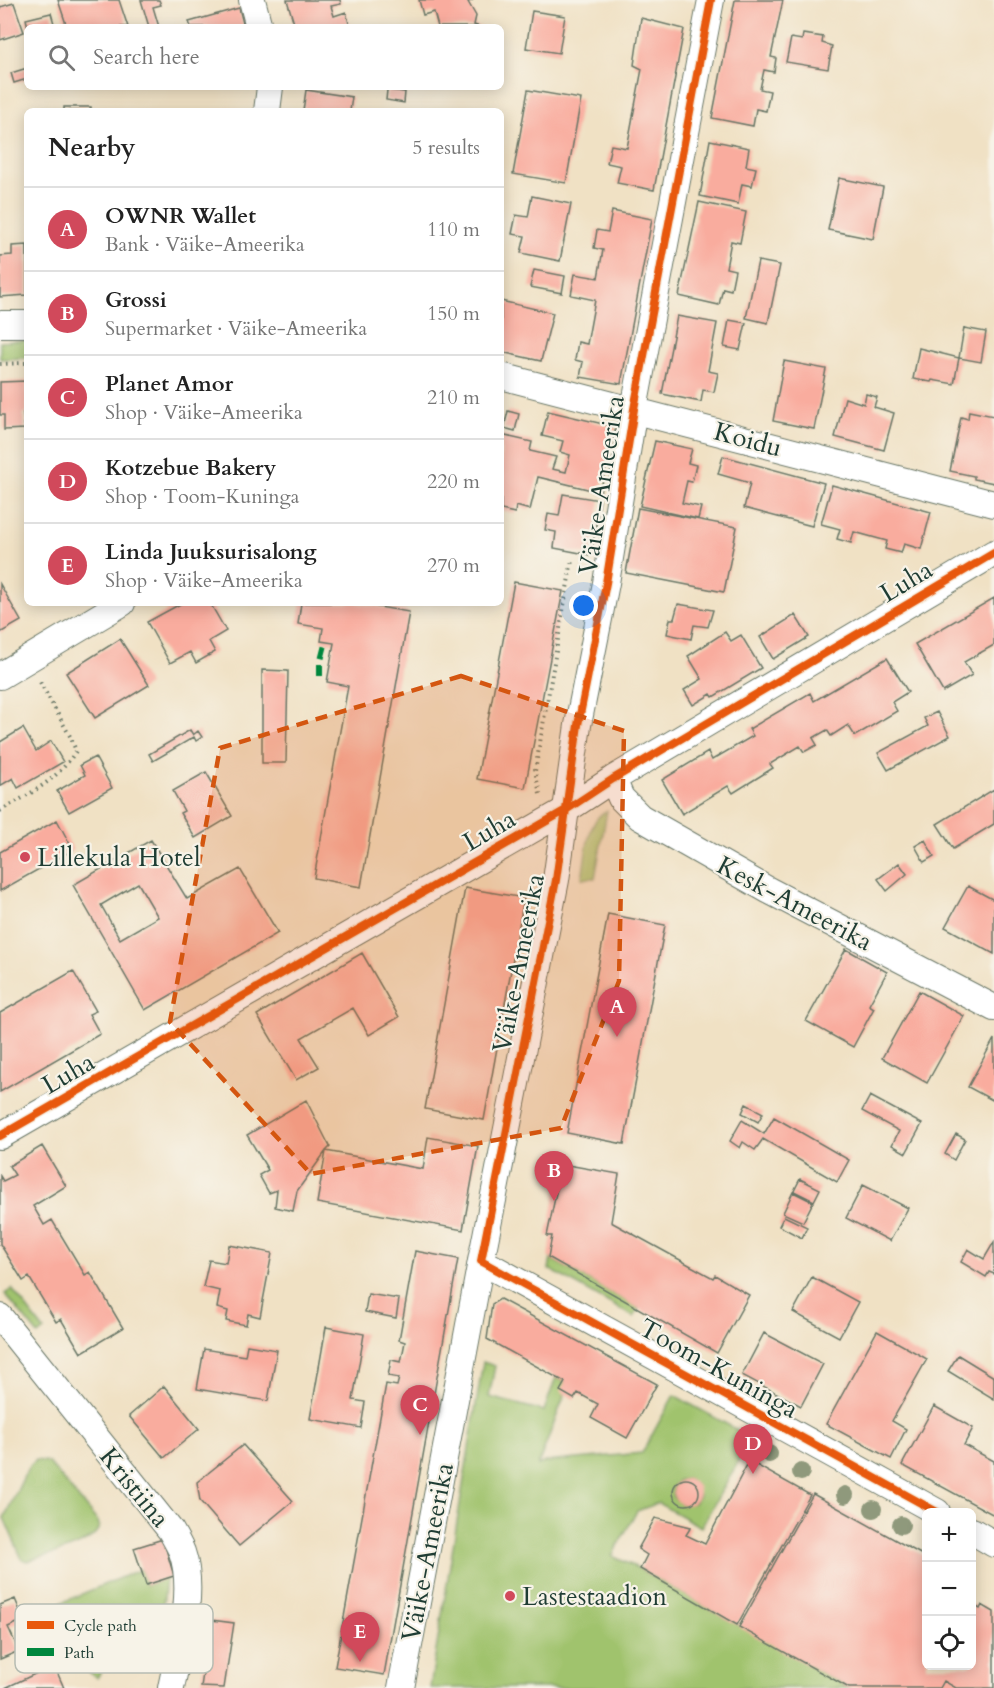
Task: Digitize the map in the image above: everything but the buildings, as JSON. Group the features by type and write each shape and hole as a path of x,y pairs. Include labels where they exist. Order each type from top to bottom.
{"street":[{"path":"252,0 258,24"},
{"name":"Väike-Ameerika","path":"401,1688 481,1261 556,880 578,725 606,583 634,409 711,0"},
{"path":"267,108 270,90"},
{"path":"0,324 24,324"},
{"name":"Koidu","path":"504,377 994,504"},
{"name":"Luha","path":"0,1136 566,810 614,779 994,554"},
{"path":"0,676 117,606"},
{"name":"Kesk-Ameerika","path":"614,779 621,798 640,817 775,894 994,1008"},
{"name":"Toom-Kuninga","path":"481,1261 930,1508"},
{"name":"Kristiina","path":"0,1317 171,1531 182,1553 187,1578 186,1604"},
{"path":"976,1534 994,1544"},
{"name":"Kristiina","path":"171,1688 174,1673"}],"path":[{"path":"0,364 24,363"},
{"path":"541,798 535,771 572,560"},
{"path":"0,811 55,778 76,751 56,709 27,660"}],"highlighted area":[{"path":"461,676 624,731 619,981 561,1128 311,1174 170,1022 220,748"}],"green space":[{"path":"24,340 24,358 0,359 0,342"},
{"path":"607,811 595,878 582,878 591,830 600,815"},
{"path":"551,1259 639,1308 634,1317 549,1269"},
{"path":"12,1289 44,1330 38,1335 5,1294"},
{"path":"483,1362 495,1366 489,1397 544,1411 556,1377 565,1382 565,1394 538,1465 545,1462 642,1453 674,1395 752,1438 701,1527 658,1503 637,1511 612,1556 640,1569 849,1688 430,1688","holes":["688,1479 696,1484 699,1496 694,1503 682,1505 673,1497 673,1487 679,1480"]},
{"path":"36,1460 48,1462 98,1522 99,1527 95,1534 78,1545 27,1561 22,1559 4,1518 28,1468"},
{"path":"141,1569 146,1585 166,1579 163,1604 58,1604"},
{"path":"90,1673 100,1673 97,1678"}],"marked path":[{"path":"320,676 320,664 326,641"}],"cycle path":[{"path":"711,0 634,409 606,583 578,725 556,880 481,1261 930,1508"},
{"path":"0,1136 566,810 613,779 994,553"}],"place":[{"name":"Lillekula Hotel","path":"25,857"},
{"name":"OWNR Wallet","path":"617,1037"},
{"name":"Grossi","path":"554,1201"},
{"name":"Planet Amor","path":"420,1435"},
{"name":"Kotzebue Bakery","path":"753,1474"},
{"name":"Lastestaadion","path":"510,1596"},
{"name":"Linda Juuksurisalong","path":"360,1662"}]}
